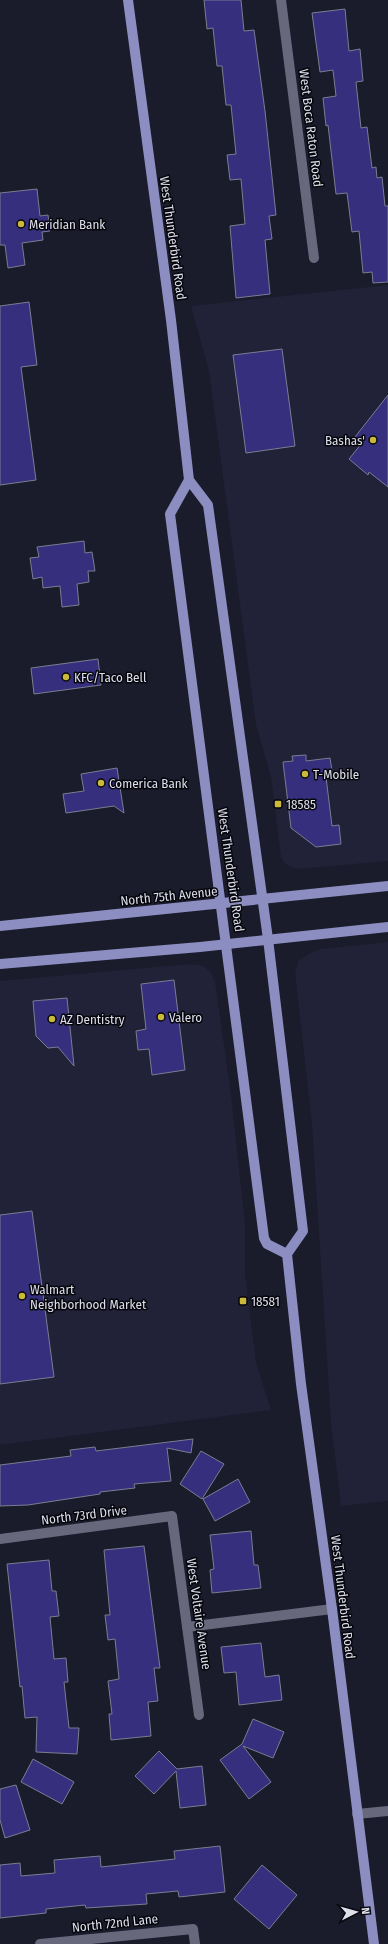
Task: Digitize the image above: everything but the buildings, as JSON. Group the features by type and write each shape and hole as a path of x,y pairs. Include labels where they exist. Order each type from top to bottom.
{"main road":[{"name":"West Thunderbird Road","path":"128,0 171,320 189,480 170,514 179,592 228,944 264,1238 267,1244 287,1254 301,1384 332,1609 374,1944"},
{"path":"189,480 208,505 263,899 302,1231 287,1254"},
{"name":"North 75th Avenue","path":"0,926 388,886"},
{"path":"0,964 228,944 388,927"}],"street":[{"name":"West Boca Raton Road","path":"281,0 314,258"},
{"name":"North 73rd Drive","path":"0,1539 172,1516"},
{"name":"West Voltaire Avenue","path":"172,1516 199,1715"},
{"path":"187,1627 332,1609"},
{"path":"357,1814 388,1811"},
{"name":"North 72nd Lane","path":"40,1944 193,1928 195,1944"}],"shaded area":[{"path":"388,285 388,861 298,869 291,867 283,861 281,857 271,777 256,725 209,371 191,306"},
{"path":"388,942 388,1501 341,1506 331,1423 312,1124 295,972 299,960 312,952 321,949"},
{"path":"190,964 204,966 211,973 215,982 231,1094 245,1223 245,1274 256,1362 271,1410 0,1445 0,981"}],"place":[{"name":"Meridian Bank","path":"21,224"},
{"name":"Bashas'","path":"373,440"},
{"name":"KFC/Taco Bell","path":"66,677"},
{"name":"T-Mobile","path":"305,774"},
{"name":"Comerica Bank","path":"101,783"},
{"name":"18585","path":"278,804"},
{"name":"Valero","path":"161,1017"},
{"name":"AZ Dentistry","path":"52,1019"},
{"name":"Walmart Neighborhood Market","path":"22,1296"},
{"name":"18581","path":"243,1301"}]}
